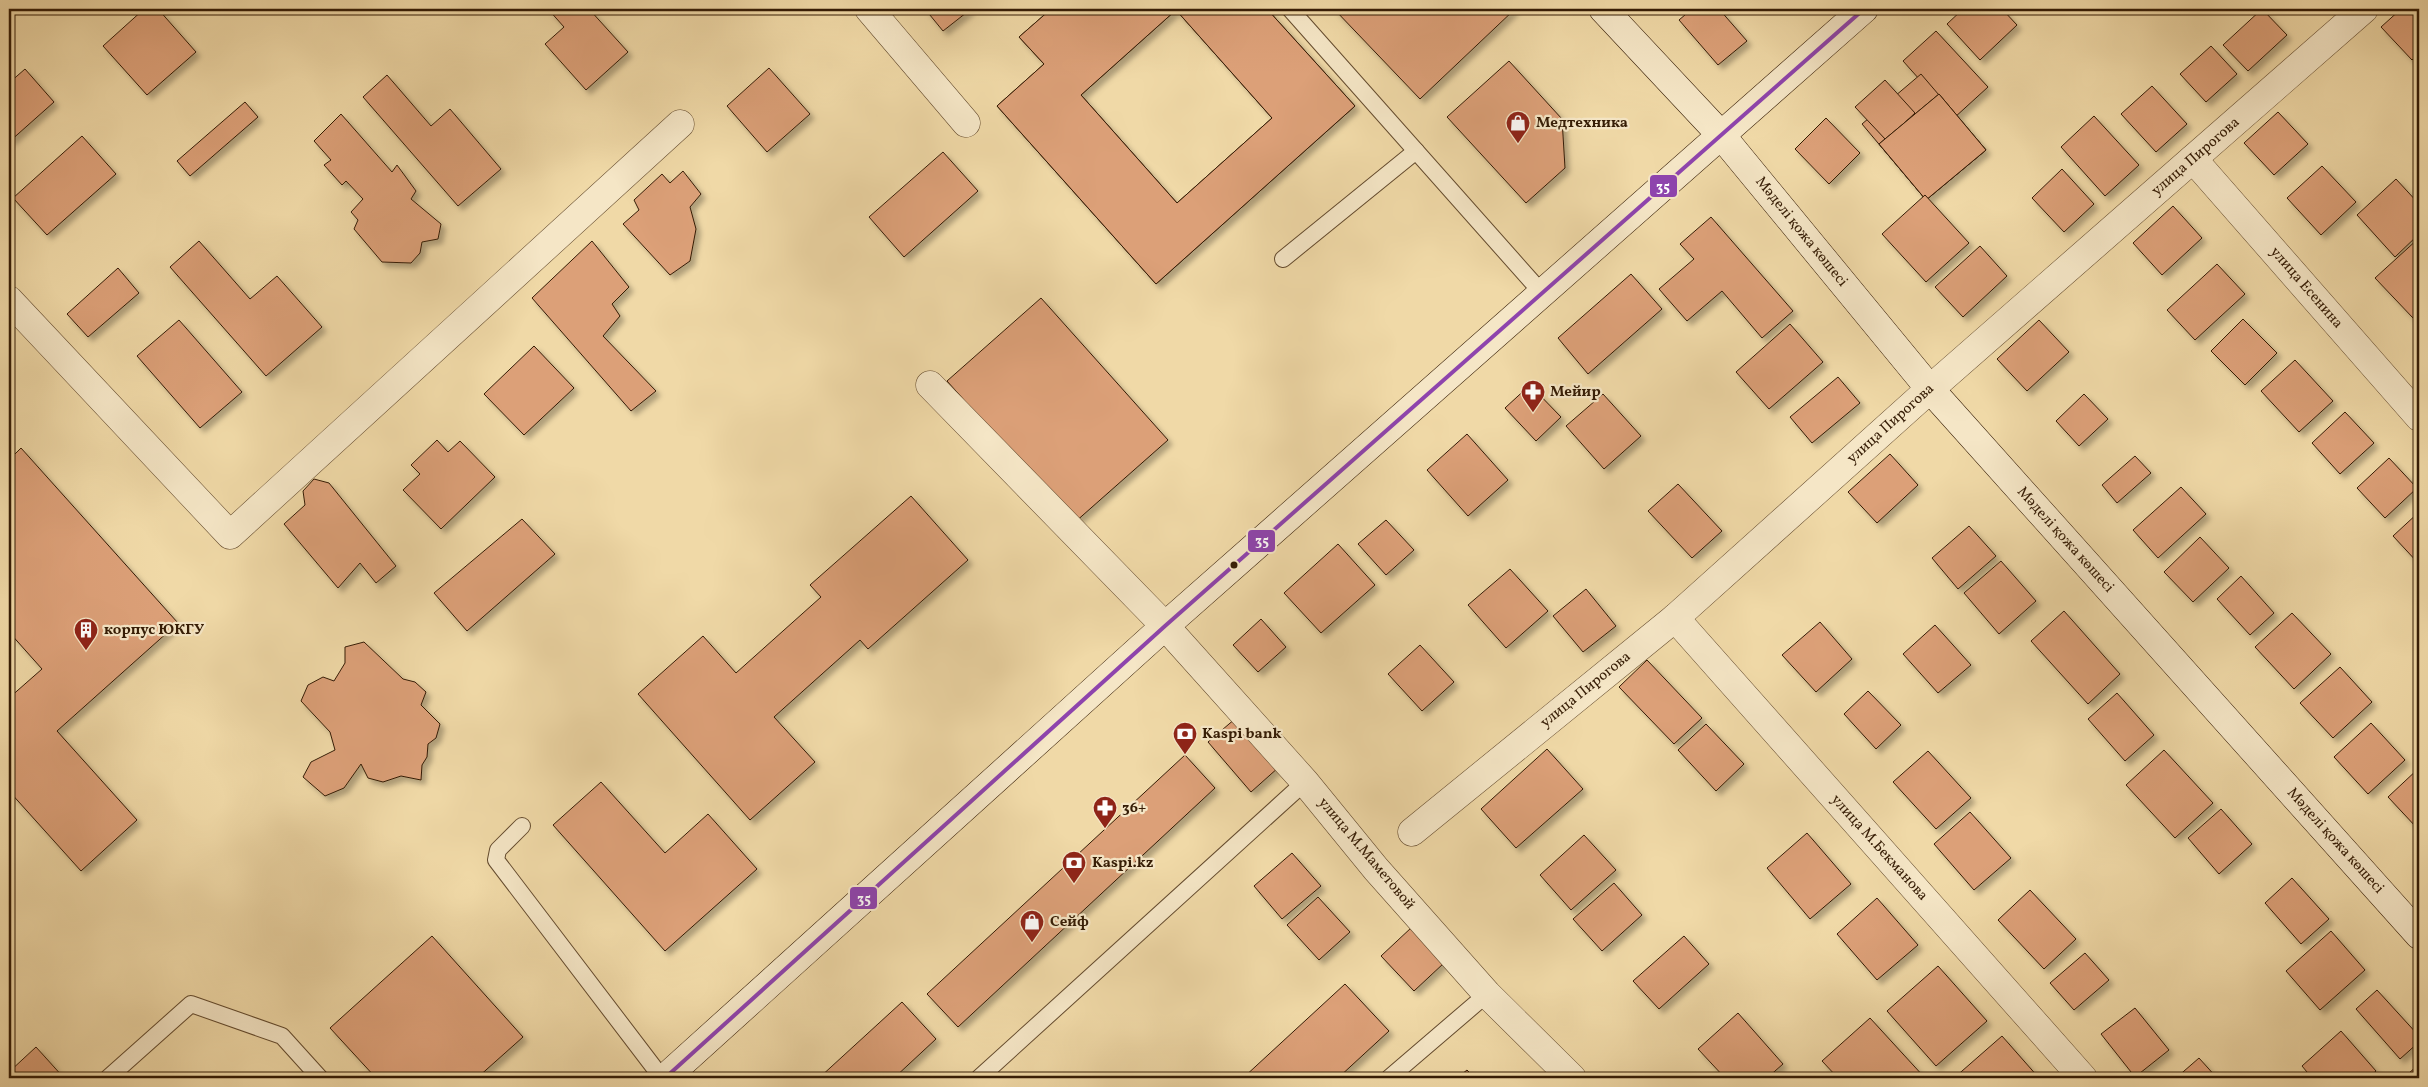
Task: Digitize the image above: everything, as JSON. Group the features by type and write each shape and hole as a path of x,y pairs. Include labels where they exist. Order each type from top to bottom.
{"street":[{"path":"869,9 966,123"},
{"name":"Мәделі қожа көшесі","path":"1603,9 1721,135 1930,390 2419,935"},
{"path":"663,1078 1165,626 1864,9"},
{"name":"улица Пирогова","path":"1412,832 1675,618 1930,390 2364,9"},
{"path":"9,300 230,535 680,124"},
{"name":"улица Есенина","path":"2193,159 2419,417"},
{"name":"улица М.Маметовой","path":"930,386 1165,626 1305,782 1376,868 1487,994 1572,1078"},
{"name":"улица М.Бекманова","path":"1675,618 2083,1078"}],"lane":[{"path":"1290,9 1542,292"},
{"path":"1283,258 1416,151"},
{"path":"979,1078 1305,782"},
{"path":"522,826 498,850 496,860 663,1078"},
{"path":"1389,1078 1487,994"},
{"path":"108,1078 191,1004 282,1036 320,1078"}],"building":[{"path":"144,9 158,9 196,52 147,95 103,46"},
{"path":"548,9 589,9 628,52 586,90 545,44 564,27"},
{"path":"925,9 971,9 943,31"},
{"path":"1051,9 1267,9 1355,106 1156,284 997,106 1044,64 1019,37","holes":["1176,10 1272,118 1177,203 1081,95"]},
{"path":"1051,9 1267,9 1355,106 1156,284 997,106 1044,64 1019,37","holes":["1176,10 1272,118 1177,203 1081,95"]},
{"path":"1334,9 1515,9 1420,99"},
{"path":"1692,9 1719,9 1747,41 1718,65 1679,20"},
{"path":"1963,9 2002,9 2017,25 1980,60 1947,24"},
{"path":"2262,9 2287,35 2248,71 2223,45"},
{"path":"2401,9 2419,9 2419,53 2412,60 2381,27"},
{"path":"1936,31 1988,87 1954,118 1903,61"},
{"path":"2211,46 2237,74 2206,102 2180,74"},
{"name":"Медтехника","path":"1509,61 1562,119 1565,168 1526,203 1447,117"},
{"path":"769,68 810,114 767,152 727,106"},
{"path":"25,69 54,102 9,142 9,83"},
{"path":"1921,74 1986,150 1926,200 1862,124"},
{"path":"387,75 431,126 450,109 501,169 458,206 363,97"},
{"path":"1885,80 1915,113 1886,140 1855,107"},
{"path":"2152,86 2187,124 2156,152 2121,114"},
{"path":"1939,94 1986,150 1926,200 1879,144"},
{"path":"1939,94 1986,150 1926,200 1879,144"},
{"path":"245,102 258,117 190,176 177,161"},
{"path":"2278,112 2308,144 2274,175 2244,143"},
{"path":"341,114 392,172 397,165 416,191 411,199 441,224 438,239 422,242 420,253 411,263 382,262 354,229 358,220 351,212 363,199 346,181 342,185 324,165 331,160 314,141"},
{"path":"2094,116 2139,165 2105,196 2061,147"},
{"path":"1826,118 1860,153 1829,184 1795,149"},
{"path":"82,136 116,174 47,235 13,198"},
{"path":"943,152 978,191 904,257 869,217"},
{"path":"2322,166 2356,202 2321,235 2287,198"},
{"path":"2062,169 2094,204 2064,232 2032,198"},
{"path":"683,171 701,194 690,207 696,229 690,261 670,275 623,224 639,210 634,200 662,174 670,183"},
{"path":"2396,179 2419,204 2419,234 2395,257 2357,215"},
{"path":"1925,195 1969,243 1926,282 1882,234"},
{"path":"2173,206 2202,238 2162,275 2133,243"},
{"path":"1711,217 1793,311 1762,338 1722,291 1687,321 1659,289 1694,259 1680,244"},
{"path":"2419,238 2419,313 2413,318 2375,278"},
{"path":"199,241 250,299 277,276 322,327 266,376 170,267"},
{"path":"592,241 629,287 612,304 620,316 603,336 656,391 631,411 532,298"},
{"path":"1980,246 2007,276 1963,317 1935,287"},
{"path":"2217,264 2245,294 2195,340 2167,310"},
{"path":"118,268 139,293 88,337 67,314"},
{"path":"1631,274 1662,309 1588,374 1558,338"},
{"path":"1041,298 1168,440 1074,523 947,381"},
{"path":"2243,319 2277,353 2245,385 2211,351"},
{"path":"179,320 242,392 200,428 137,356"},
{"path":"2039,320 2069,352 2027,391 1997,359"},
{"path":"1790,324 1823,362 1769,409 1736,372"},
{"path":"534,346 574,388 524,435 484,394"},
{"path":"2295,360 2333,401 2299,432 2261,391"},
{"path":"1838,377 1860,403 1812,443 1790,417"},
{"name":"Мейир","path":"1530,385 1561,417 1536,441 1505,408"},
{"path":"1603,394 1641,436 1604,469 1566,426"},
{"path":"2084,394 2108,419 2079,446 2056,421"},
{"path":"2345,412 2374,443 2340,474 2312,443"},
{"path":"1467,434 1508,480 1468,516 1427,470"},
{"path":"437,440 448,452 460,441 495,477 441,529 403,490 420,474 411,465"},
{"name":"корпус ЮКГУ","path":"21,448 178,623 57,731 137,820 81,871 9,791 9,698 42,669 9,632 9,460"},
{"path":"1890,454 1918,485 1877,523 1848,492"},
{"path":"2135,456 2151,473 2117,503 2102,485"},
{"path":"2389,458 2417,488 2385,518 2357,488"},
{"path":"314,479 329,483 396,566 376,583 360,563 338,588 284,524 305,505 303,491"},
{"path":"1678,484 1722,531 1692,558 1648,511"},
{"path":"2181,487 2206,514 2158,558 2133,530"},
{"path":"911,496 968,560 868,649 860,640 774,717 815,762 750,820 638,694 703,636 736,673 821,597 810,585"},
{"path":"2419,512 2419,564 2393,536"},
{"path":"522,519 555,554 467,631 434,593"},
{"path":"1386,520 1414,550 1386,575 1358,544"},
{"path":"1969,526 1996,556 1958,589 1932,558"},
{"path":"2200,537 2229,568 2193,602 2164,572"},
{"path":"1338,544 1375,585 1321,633 1284,593"},
{"path":"2001,561 2036,601 1999,634 1964,593"},
{"path":"1510,569 1548,611 1506,648 1468,605"},
{"path":"2241,576 2274,613 2250,635 2217,599"},
{"path":"1586,589 1616,626 1583,652 1553,616"},
{"path":"2064,611 2120,674 2088,704 2031,641"},
{"path":"2292,613 2331,654 2294,689 2255,647"},
{"path":"1261,619 1286,647 1258,672 1233,645"},
{"path":"1820,622 1852,659 1816,692 1782,655"},
{"path":"1935,625 1971,665 1938,693 1903,654"},
{"path":"364,642 403,679 415,682 426,692 421,705 440,724 436,738 428,744 427,757 422,765 421,780 401,776 383,782 368,778 361,764 344,788 325,796 303,777 311,762 335,750 330,732 301,701 308,685 323,677 334,681 345,663 345,647"},
{"path":"1420,645 1454,682 1422,711 1388,674"},
{"path":"1647,660 1702,718 1674,744 1619,687"},
{"path":"2340,667 2372,702 2333,738 2300,703"},
{"path":"1868,691 1901,725 1876,749 1844,714"},
{"path":"2117,693 2154,735 2125,761 2088,719"},
{"path":"1236,718 1279,767 1251,792 1208,742"},
{"path":"2371,723 2405,760 2368,794 2334,757"},
{"path":"1706,724 1744,764 1716,791 1678,750"},
{"path":"1547,749 1583,789 1516,848 1481,809"},
{"path":"2164,750 2213,803 2175,838 2126,785"},
{"path":"1928,751 1971,798 1936,829 1893,782"},
{"path":"1185,755 1215,788 958,1027 927,994"},
{"path":"2419,768 2419,825 2417,828 2388,797"},
{"path":"601,782 665,853 708,814 757,869 665,951 553,825"},
{"path":"2221,809 2252,844 2219,874 2188,838"},
{"path":"1970,812 2011,858 1974,890 1934,844"},
{"path":"1807,833 1851,884 1810,919 1767,868"},
{"path":"1584,835 1616,870 1571,910 1540,875"},
{"path":"1292,853 1321,886 1282,919 1254,886"},
{"path":"2292,878 2329,919 2301,944 2265,903"},
{"path":"1614,883 1642,915 1602,951 1573,919"},
{"path":"2030,890 2076,939 2044,969 1998,920"},
{"path":"1318,897 1350,932 1319,960 1287,925"},
{"path":"1877,898 1918,945 1877,980 1837,934"},
{"path":"1412,927 1444,963 1414,991 1381,956"},
{"path":"2331,931 2365,970 2320,1010 2286,971"},
{"path":"432,936 523,1037 477,1078 376,1078 330,1028"},
{"path":"1684,936 1709,964 1659,1009 1633,981"},
{"path":"2085,953 2109,980 2074,1010 2050,983"},
{"path":"1938,966 1987,1021 1936,1066 1887,1011"},
{"path":"1345,984 1389,1031 1338,1078 1243,1078"},
{"path":"2377,990 2419,1036 2419,1042 2400,1059 2356,1009"},
{"path":"902,1002 936,1039 894,1078 819,1078"},
{"path":"2135,1008 2169,1050 2135,1077 2101,1034"},
{"path":"1738,1013 1783,1064 1767,1078 1725,1078 1698,1049"},
{"path":"1870,1018 1925,1078 1838,1078 1822,1061"},
{"path":"2341,1031 2376,1071 2368,1078 2312,1078 2302,1066"},
{"path":"2002,1036 2039,1078 1954,1078"},
{"path":"36,1047 64,1078 9,1078 9,1072"},
{"path":"2199,1058 2217,1078 2176,1078"},
{"path":"2419,1064 2419,1078 2412,1078 2408,1074"},
{"path":"1467,1070 1475,1078 1457,1078"}],"transit line":[{"name":"35","path":"665,1078 1165,626 1864,9"}],"place":[{"name":"Медтехника","path":"1518,144"},
{"name":"Мейир","path":"1533,413"},
{"name":"корпус ЮКГУ","path":"86,651"},
{"name":"Kaspi bank","path":"1185,755"},
{"name":"36+","path":"1105,829"},
{"name":"Kaspi.kz","path":"1074,884"},
{"name":"Сейф","path":"1032,943"}]}
